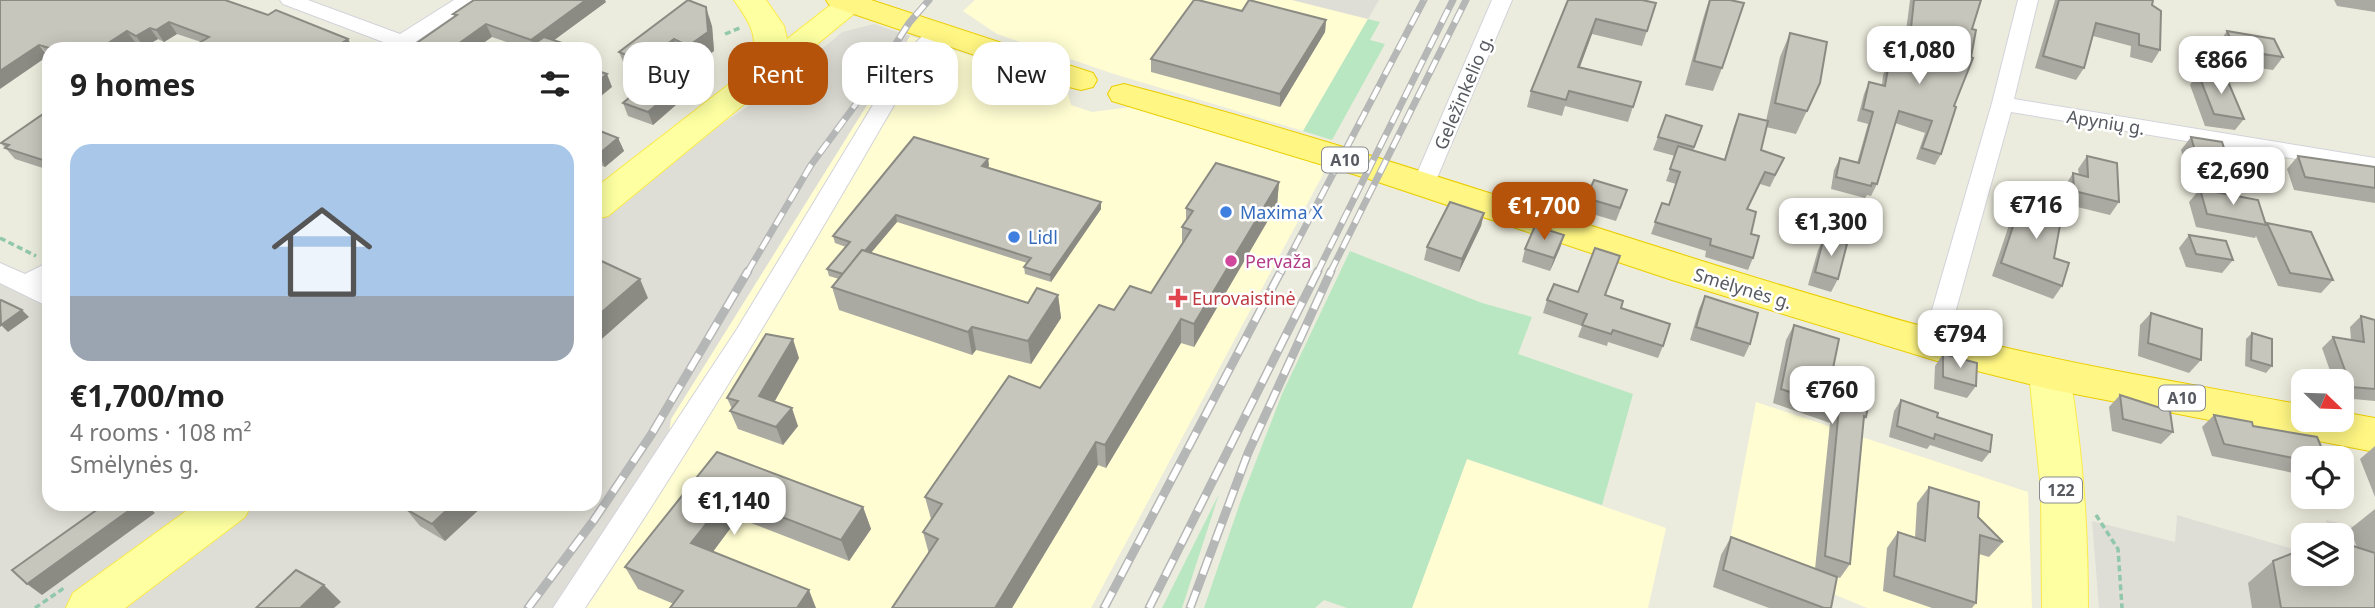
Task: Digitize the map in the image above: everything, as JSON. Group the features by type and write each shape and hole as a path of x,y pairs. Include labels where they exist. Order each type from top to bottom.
{"highway":[{"path":"924,0 936,13 981,42"},
{"name":"Smėlynės g.","path":"847,2 972,43"},
{"name":"Smėlynės g.","path":"1070,76 1081,80 1078,93 1093,103 1114,101 1124,94 1423,185 1685,271 1937,345 2049,373 2375,435"}],"main road":[{"path":"749,0 767,22 773,42"},
{"path":"801,42 847,2"},
{"path":"602,201 728,102"},
{"name":"122","path":"2049,373 2063,514 2065,608"},
{"path":"89,608 221,511"}],"street":[{"path":"290,0 389,42"},
{"path":"401,42 467,0"},
{"name":"Geležinkelio g.","path":"1423,185 1502,0"},
{"path":"1937,345 1959,253 2003,103 2028,0"},
{"path":"568,608 630,519 758,317 912,57 937,32"},
{"name":"Apynių g.","path":"2003,103 2034,111 2375,164"},
{"path":"26,285 42,264"},
{"path":"0,272 42,294"}],"path":[{"path":"0,238 42,262"},
{"path":"2095,514 2118,549 2122,608"}],"shaded area":[{"path":"975,0 1292,0 1368,19 1303,131 1070,59 1070,42 1020,42 997,34 963,11"},
{"path":"1292,0 1379,0 1368,19"},
{"path":"874,24 910,36 906,42 842,42 842,105 867,105 671,419 667,444 554,608 0,608 0,272 42,296 42,511 602,511 602,213 675,155 750,105 828,105 828,44 842,32"},
{"path":"910,36 929,42 906,42"},
{"path":"958,51 972,56 972,105 1070,105 1070,101 1071,105 1092,112 1131,107 1328,165 1091,608 554,608 667,444 671,419 867,105 958,105"},
{"path":"1756,402 2028,492 2032,608 1867,608 1728,550"},
{"path":"1467,459 1666,528 1648,608 1412,608"},
{"path":"2177,515 2291,548 2291,586 2354,586 2354,526 2375,531 2375,608 2099,608 2092,521 2175,542"}],"green space":[{"path":"1368,19 1380,22 1370,40 1385,44 1332,140 1303,131"},
{"path":"1350,251 1482,303 1532,317 1518,354 1633,394 1602,505 1467,459 1412,608 1347,608 1324,600 1315,608 1204,608 1241,500 1282,394"},
{"path":"1219,494 1182,608 1162,608"}],"building":[{"path":"0,0 225,0 268,15 276,10 348,39 343,42 201,42 209,37 169,22 156,30 150,28 136,36 127,31 110,42 42,42 42,46 39,45 0,71"},
{"path":"474,0 586,0 531,40 486,24 461,42 418,42 457,15 453,14"},
{"path":"688,0 706,7 708,32 694,42 674,39 670,42 632,42"},
{"path":"1194,0 1242,11 1249,0 1326,20 1280,94 1151,59"},
{"path":"1568,0 1642,0 1656,3 1647,31 1596,19 1578,67 1641,82 1633,107 1569,91 1566,100 1531,91"},
{"path":"1710,0 1744,3 1722,68 1694,61"},
{"path":"1914,0 1981,0 1972,29 1976,30 1973,58 1954,106 1956,107 1941,154 1922,148 1932,121 1899,111 1877,184 1872,183 1871,186 1836,177 1840,158 1859,163 1873,112 1863,109 1869,82 1885,86 1889,63 1925,72 1939,38 1935,37 1936,33 1911,28"},
{"path":"2059,0 2153,0 2152,5 2161,11 2160,50 2139,45 2139,34 2096,23 2084,68 2043,56"},
{"path":"2227,31 2274,39 2283,57 2235,50"},
{"path":"1790,33 1827,42 1820,83 1807,111 1775,103"},
{"path":"544,37 559,42 537,42"},
{"path":"2198,73 2227,79 2244,119 2214,114"},
{"path":"629,105 656,105 648,112"},
{"path":"1739,114 1768,121 1761,150 1784,158 1775,175 1765,172 1747,209 1756,212 1751,234 1759,236 1753,258 1710,245 1711,239 1655,222 1662,203 1669,205 1680,172 1670,169 1678,146 1725,160"},
{"path":"42,115 42,160 5,148 9,145 1,143"},
{"path":"1666,115 1702,126 1694,147 1658,137"},
{"path":"602,132 618,138 602,151"},
{"name":"Lidl","path":"914,137 988,159 982,166 1101,202 1050,275 1024,267 1031,258 896,215 843,274 827,269 850,242 833,236"},
{"path":"2191,137 2222,142 2228,160 2196,154"},
{"path":"2087,156 2117,163 2119,202 2074,191 2073,173 2088,177"},
{"path":"2298,156 2375,167 2375,188 2305,177"},
{"path":"1216,163 1279,182 1194,324 1181,319 1105,445 1096,442 995,608 892,608 938,539 923,532 942,504 925,497 1009,376 1040,388 1099,305 1114,310 1130,286 1151,293 1191,230 1182,227 1193,211 1186,208"},
{"path":"1594,180 1627,190 1620,208 1586,198"},
{"path":"2200,189 2258,200 2266,225 2207,214"},
{"path":"2019,195 2063,209 2054,258 2069,263 2062,286 2001,263 2017,214"},
{"path":"1800,200 1836,211 1831,232 1795,221"},
{"path":"1450,202 1484,213 1462,259 1427,247"},
{"path":"2267,223 2311,232 2333,280 2290,273"},
{"path":"1535,226 1564,235 1554,258 1525,249"},
{"path":"2189,235 2226,241 2233,260 2196,254"},
{"path":"1824,237 1847,244 1838,279 1815,272"},
{"path":"1595,248 1620,256 1605,295 1623,301 1621,308 1670,324 1663,346 1613,330 1611,334 1582,325 1587,314 1547,300 1554,284 1578,292"},
{"path":"862,250 1028,303 1037,288 1058,295 1028,341 972,327 968,332 832,287"},
{"path":"602,261 640,279 602,312"},
{"path":"1705,296 1758,313 1750,344 1696,327"},
{"path":"0,301 22,310 1,325"},
{"path":"2151,313 2202,329 2201,360 2148,343"},
{"path":"2361,316 2375,320 2375,389 2354,387 2354,369 2345,369 2333,337 2364,342"},
{"path":"1794,325 1839,339 1832,373 1872,386 1866,417 1864,416 1850,564 1825,556 1839,408 1781,389"},
{"path":"2252,333 2272,339 2272,366 2251,360"},
{"path":"766,334 793,339 759,396 792,408 776,427 730,411 738,401 727,398"},
{"path":"1943,354 1977,363 1976,386 1943,377"},
{"path":"2120,395 2170,411 2173,432 2123,419"},
{"path":"1901,400 1938,413 1937,417 1992,435 1990,452 1935,434 1934,439 1897,426"},
{"path":"2214,415 2252,422 2253,426 2317,437 2321,446 2291,446 2291,458 2224,444"},
{"path":"717,452 863,507 841,540 728,496 691,543 809,590 797,608 670,608 683,591 625,567"},
{"path":"1929,487 1979,502 1978,517 2003,542 1980,535 1976,603 1894,576 1898,532 1925,541"},
{"path":"95,511 128,511 27,584 12,570"},
{"path":"409,511 446,511 432,524"},
{"path":"1731,537 1837,577 1831,608 1824,608 1723,570"},
{"path":"2354,546 2375,553 2375,608 2281,608 2273,561 2291,554 2291,586 2354,586"},
{"path":"296,570 324,585 300,608 256,608"}],"railway":[{"path":"747,273 811,165 867,89 909,23 929,0"},
{"path":"1281,273 1424,0"},
{"path":"1317,272 1453,0"},
{"path":"1330,273 1466,0"},
{"path":"602,508 651,435 748,271"},
{"path":"1104,608 1281,271"},
{"path":"1190,608 1248,453 1331,271"},
{"path":"1149,608 1317,272"},
{"path":"528,608 600,511"}],"place":[{"name":"Maxima X","path":"1226,212"},
{"name":"Lidl","path":"1014,237"},
{"name":"Pervaža","path":"1231,261"},
{"name":"Eurovaistinė","path":"1178,298"}]}
